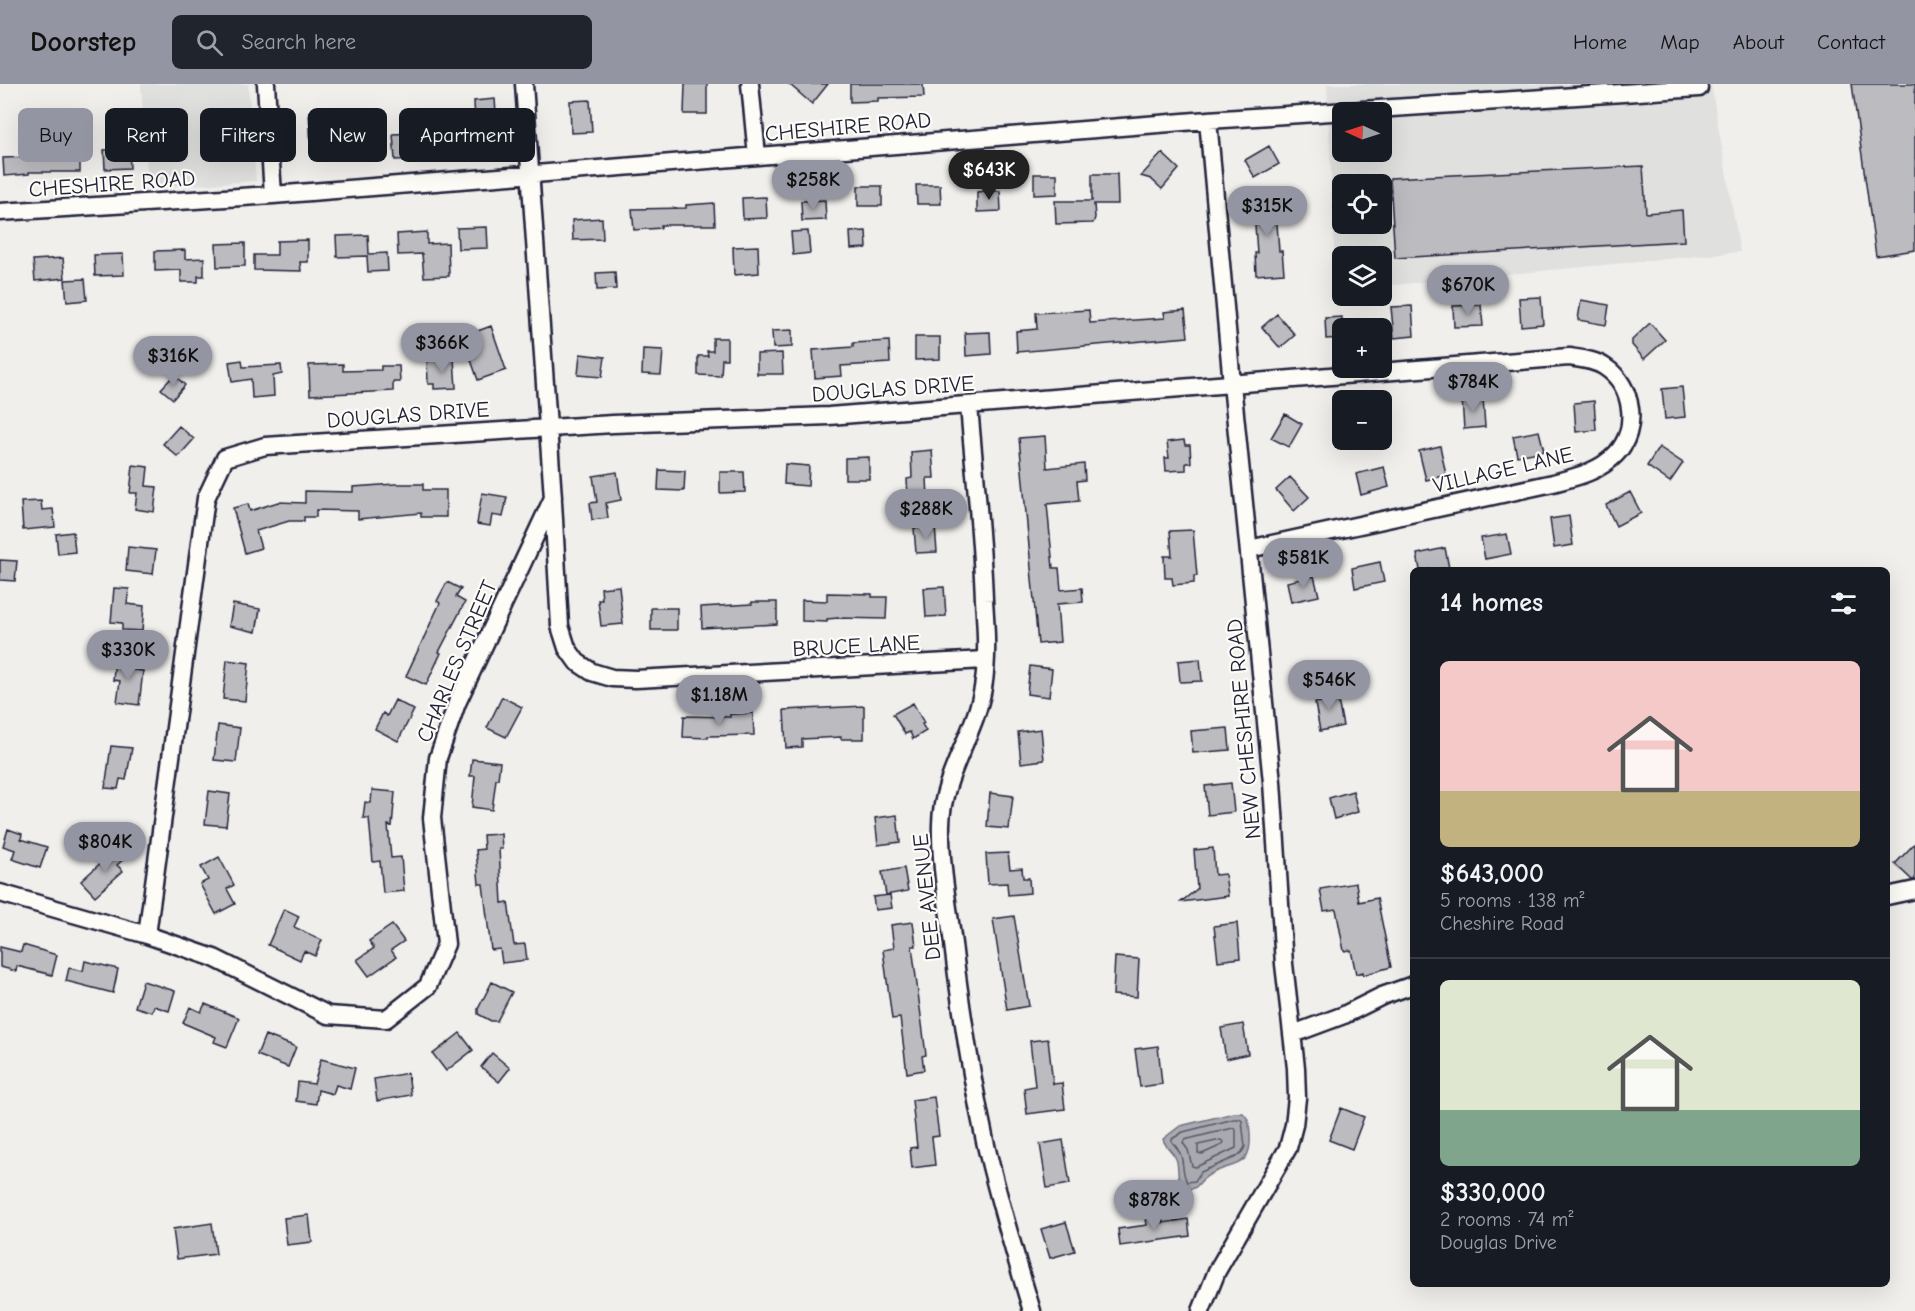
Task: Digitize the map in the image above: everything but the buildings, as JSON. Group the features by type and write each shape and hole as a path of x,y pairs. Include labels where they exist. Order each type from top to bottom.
{"street":[{"path":"266,84 273,195"},
{"name":"CHARLES STREET","path":"147,935 214,958 328,1015 386,1019 428,986 446,944 432,818 438,758 457,704 553,498 524,84"},
{"path":"750,84 758,156"},
{"name":"CHESHIRE ROAD","path":"0,212 273,195 1208,120 1699,88"},
{"name":"NEW CHESHIRE ROAD","path":"1201,1311 1217,1271 1288,1148 1294,1125 1297,1098 1293,1034 1284,964 1272,782 1208,120"},
{"name":"VILLAGE LANE","path":"1232,384 1569,357 1588,360 1606,368 1620,384 1629,400 1631,420 1627,437 1617,454 1598,469 1577,477 1249,549"},
{"name":"DOUGLAS DRIVE","path":"147,935 206,498 225,458 265,446 548,428 829,416 1232,384"},
{"name":"DEE AVENUE","path":"969,405 983,572 985,660 983,688 975,716 945,793 940,822 941,851 974,1084 1000,1202 1032,1311"},
{"name":"BRUCE LANE","path":"553,498 560,626 567,648 577,662 592,672 612,678 636,679 985,660"},
{"path":"1890,895 1915,890"},
{"path":"0,893 147,935"},
{"path":"1293,1034 1344,1015 1410,985"}],"shaded area":[{"path":"141,84 248,84 250,108 200,108 200,162 254,162 256,181 148,188 146,162 188,162 188,108 143,108"},
{"path":"1327,84 1711,84 1740,252 1392,285 1392,246 1334,246 1334,234 1392,234 1392,174 1332,174 1332,199"}],"water":[{"path":"1234,1113 1243,1113 1248,1120 1250,1146 1243,1160 1214,1172 1194,1188 1188,1189 1181,1185 1176,1159 1163,1139 1180,1126"}]}
